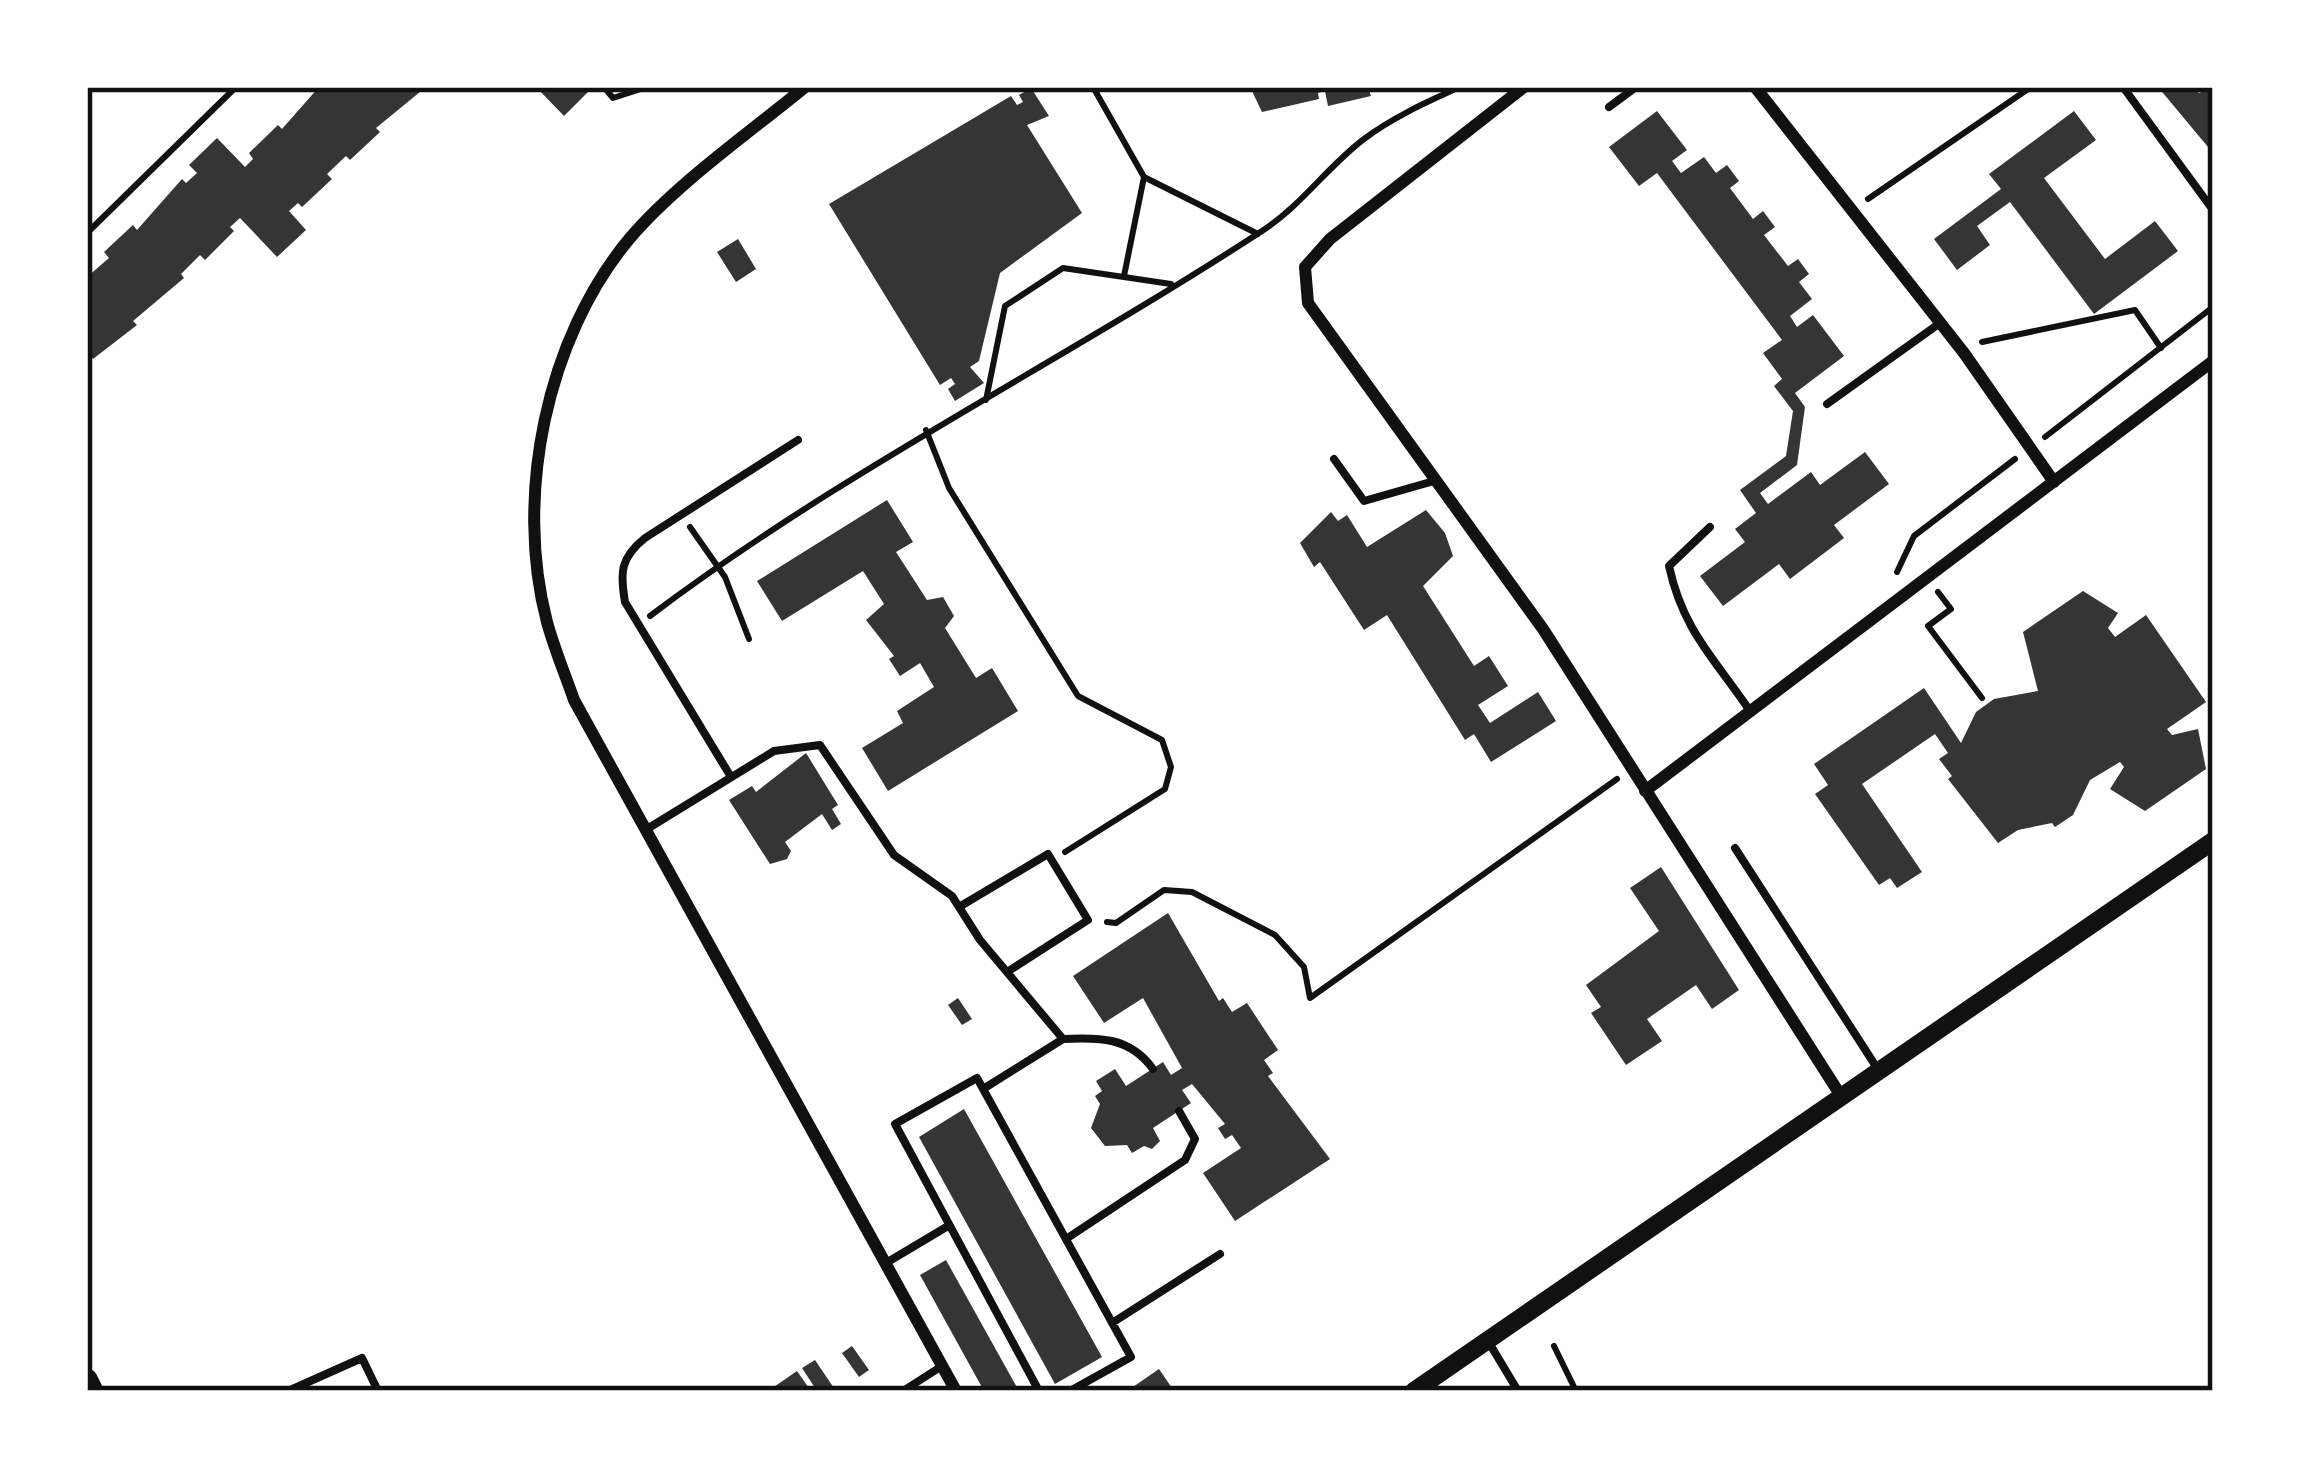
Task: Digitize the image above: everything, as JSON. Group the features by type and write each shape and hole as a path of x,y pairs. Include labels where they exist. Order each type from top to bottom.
{"main road":[{"path":"87,1379 93,1391"}],"street":[{"path":"805,87 632,236 573,330 537,465 535,545 546,620 574,700 956,1391"},
{"path":"1524,87 1330,238 1305,267 1308,302 1543,629 1841,1096"},
{"path":"1755,87 1964,353 2054,482"},
{"path":"1645,791 2213,361"},
{"path":"1414,1391 1436,1385 1488,1340 2213,841"}],"lane":[{"path":"1610,107 1636,87"},
{"path":"2123,87 2213,210"},
{"path":"1827,404 1940,323"},
{"path":"731,777 625,602 620,570 630,550 798,440"},
{"path":"1334,459 1364,501 1436,481"},
{"path":"1710,527 1669,566 1676,599 1695,640 1750,711"},
{"path":"646,830 774,752 820,745 893,854 959,907 1063,1039"},
{"path":"1735,848 1879,1070"},
{"path":"959,907 1048,854 1088,920 1007,972"},
{"path":"983,1090 1063,1039 1106,1037 1142,1054 1153,1069"},
{"path":"1039,1391 895,1124 976,1078 1131,1358 1070,1391"},
{"path":"1066,1239 1185,1160 1195,1139 1179,1111"},
{"path":"886,1263 948,1226"},
{"path":"1112,1323 1220,1255"},
{"path":"1488,1340 1518,1391"},
{"path":"288,1391 362,1358 378,1391"},
{"path":"903,1391 942,1366"}],"path":[{"path":"224,87 224,98"},
{"path":"87,233 236,87"},
{"path":"604,87 613,98 647,87"},
{"path":"1093,87 1144,177 1258,234"},
{"path":"638,625 717,566 926,430 986,400 1258,234 1304,200 1362,140 1460,87"},
{"path":"1850,212 2032,87"},
{"path":"1124,276 1144,177"},
{"path":"986,400 1005,307 1063,268 1175,284"},
{"path":"1886,581 1899,570 1914,536 2213,307"},
{"path":"1964,353 1993,336 2135,310 2161,348"},
{"path":"926,430 949,488 1078,696 1162,740 1169,754 1165,789 1051,860"},
{"path":"705,550 717,566 749,639"},
{"path":"1936,589 1951,609 1928,626 1982,698"},
{"path":"1117,922 1164,890 1192,892 1275,935 1304,967 1310,998 1631,770"},
{"path":"1554,1346 1576,1391"}],"building":[{"path":"319,87 426,87 376,128 380,132 350,160 346,156 327,174 332,179 302,207 298,203 289,211 306,230 277,257 240,218 230,227 234,231 205,260 200,255 181,274 184,278 133,321 137,325 93,359 87,352 87,277 109,258 104,252 133,225 137,230 182,179 186,183 197,173 189,165 217,138 245,167 253,159 249,153 278,125 282,129"},
{"path":"536,87 593,87 564,116"},
{"path":"1250,87 1368,87 1371,96 1328,106 1325,91 1318,93 1319,99 1262,112"},
{"path":"2158,87 2194,87 2199,93 2213,87 2213,153"},
{"path":"1031,88 1049,116 1027,125 1082,213 1000,273 979,361 970,367 984,383 955,401 948,389 955,384 951,378 940,385 829,204 1011,96 1017,105 1023,102 1019,95"},
{"path":"1657,111 1687,150 1672,161 1681,173 1704,157 1716,173 1727,165 1739,181 1730,188 1753,219 1763,211 1775,227 1764,235 1788,266 1798,259 1809,274 1799,282 1812,299 1790,316 1797,327 1813,315 1844,356 1795,393 1805,407 1797,465 1760,493 1768,504 1811,472 1820,485 1865,452 1889,484 1834,525 1844,538 1790,579 1779,564 1723,606 1700,576 1745,542 1735,529 1756,513 1740,490 1786,456 1793,411 1774,386 1782,379 1763,353 1782,340 1657,173 1639,186 1609,147"},
{"path":"2074,111 2096,140 2044,178 2105,259 2155,221 2178,251 2094,314 2010,202 1977,226 1990,245 1957,270 1934,239 2001,189 1989,174"},
{"path":"738,239 756,269 736,282 717,252"},
{"path":"887,500 913,542 896,552 927,600 943,597 954,616 945,628 976,678 992,668 1018,711 888,791 862,748 903,723 897,711 934,687 920,663 900,676 889,659 894,656 866,620 884,604 863,571 782,621 757,581"},
{"path":"1426,510 1445,533 1453,556 1423,586 1474,666 1489,656 1508,686 1478,705 1490,723 1538,692 1556,721 1491,762 1474,734 1465,740 1387,615 1364,630 1320,562 1314,567 1300,543 1331,512 1338,521 1347,515 1367,547"},
{"path":"2083,591 2118,613 2108,628 2115,637 2146,615 2206,702 2167,729 2172,735 2198,729 2206,769 2145,811 2110,789 2124,767 2120,762 2090,780 2073,815 2055,827 2052,823 2018,830 1998,843 1948,779 1952,776 1939,759 1948,753 1935,734 1862,784 1922,872 1897,888 1890,878 1879,885 1815,794 1828,785 1814,764 1924,688 1961,743 1976,712 1994,699 2038,691 2023,632"},
{"path":"806,753 838,805 832,809 841,824 832,830 822,814 785,842 791,851 787,859 770,864 729,800 752,786 756,792"},
{"path":"1661,867 1739,990 1712,1009 1696,985 1647,1019 1662,1041 1626,1065 1591,1013 1601,1007 1586,985 1659,931 1630,888"},
{"path":"1168,913 1219,1001 1223,998 1232,1012 1247,1003 1278,1050 1264,1060 1273,1073 1268,1076 1330,1159 1235,1221 1203,1173 1241,1148 1232,1135 1225,1139 1218,1128 1225,1124 1192,1084 1182,1090 1191,1103 1153,1128 1160,1141 1152,1149 1144,1146 1132,1153 1127,1145 1105,1146 1091,1128 1100,1104 1095,1096 1102,1091 1096,1081 1115,1069 1126,1086 1163,1062 1171,1075 1182,1068 1143,998 1104,1023 1073,976"},
{"path":"958,998 972,1019 962,1025 948,1005"},
{"path":"964,1109 1102,1357 1055,1384 919,1137"},
{"path":"946,1260 1019,1391 984,1391 920,1275"},
{"path":"852,1346 869,1370 859,1377 842,1353"},
{"path":"815,1360 836,1391 817,1391 802,1368"},
{"path":"1159,1369 1174,1391 1127,1391"},
{"path":"797,1371 811,1391 768,1391"}]}
